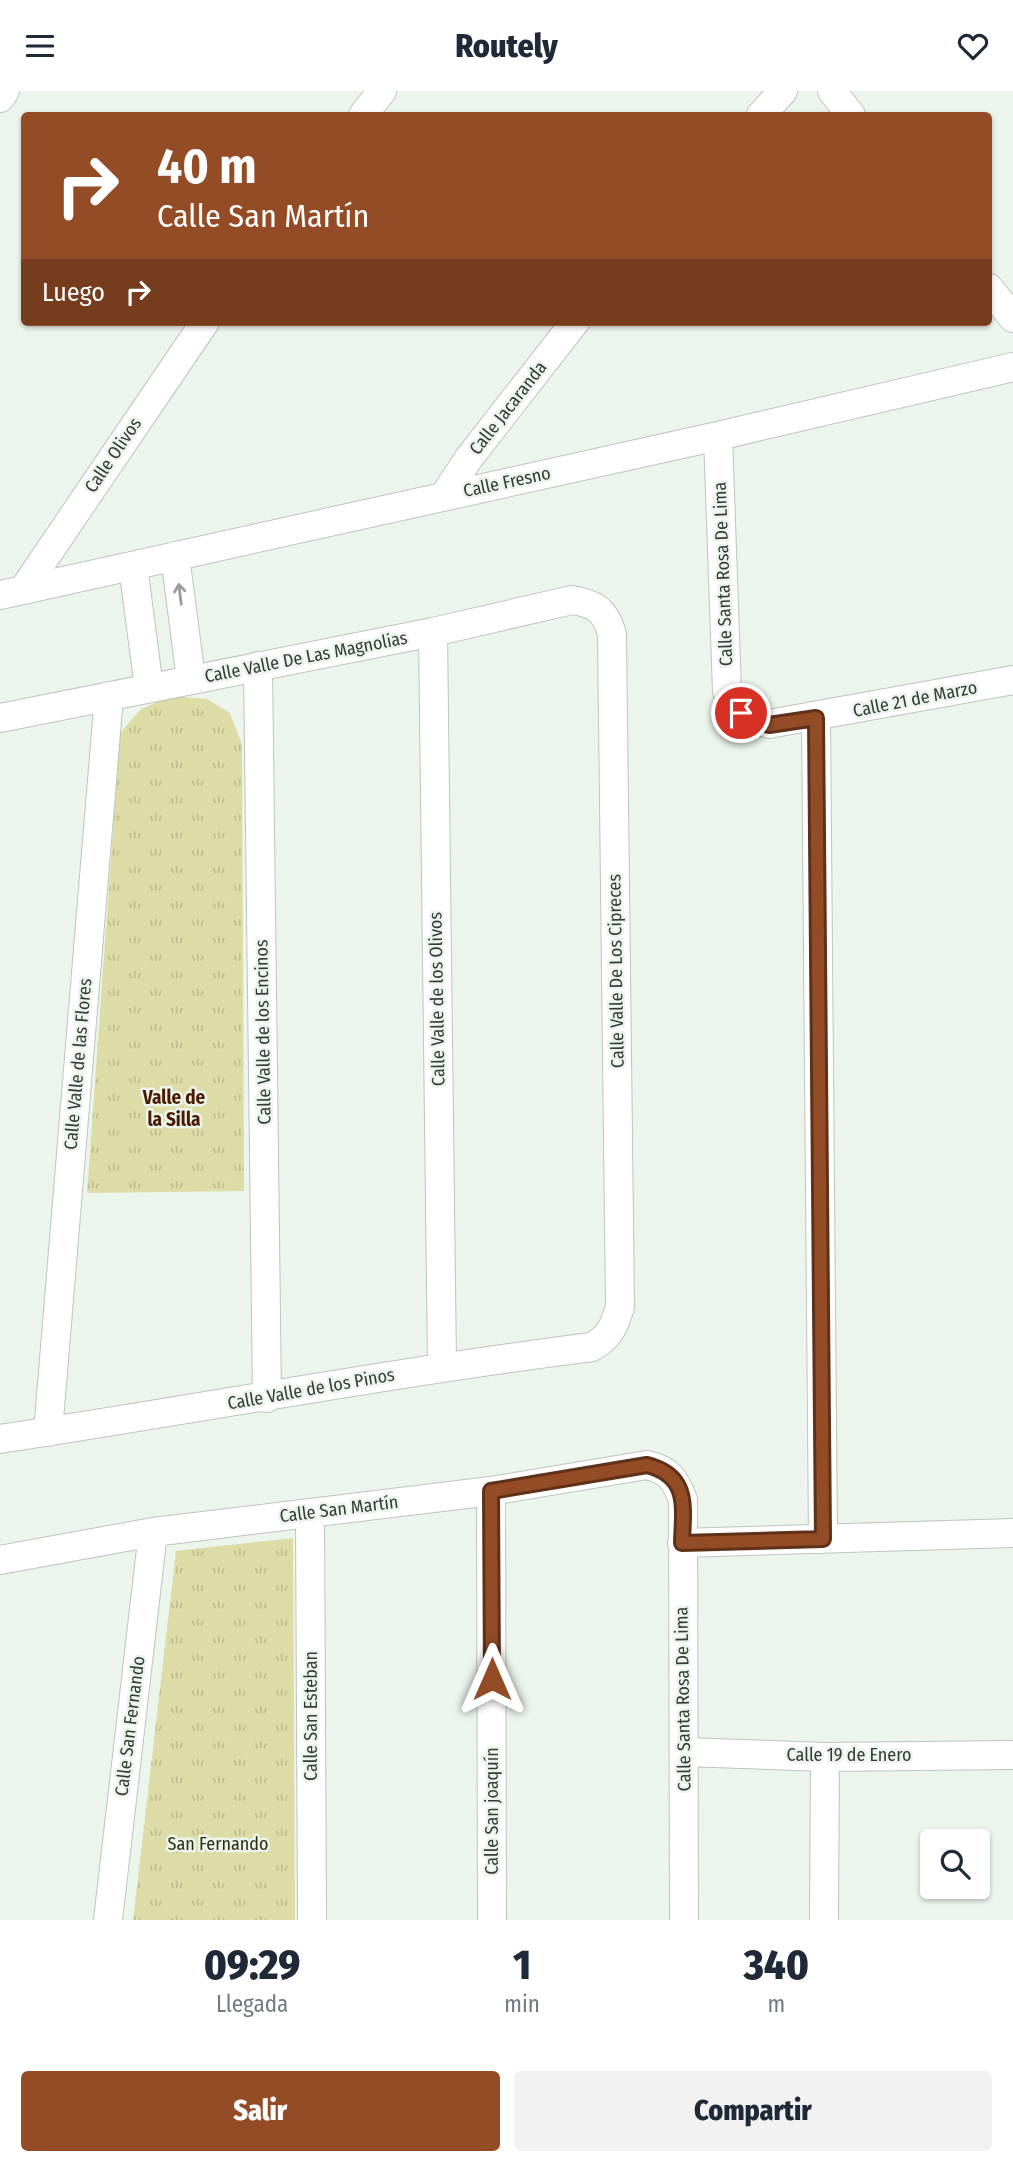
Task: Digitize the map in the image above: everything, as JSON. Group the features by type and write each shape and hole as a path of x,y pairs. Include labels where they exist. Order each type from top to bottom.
{"street":[{"path":"0,98 5,91"},
{"path":"365,112 382,91"},
{"path":"764,112 783,91"},
{"path":"832,91 849,112"},
{"path":"992,292 1013,318"},
{"name":"Calle Olivos","path":"11,592 202,326"},
{"name":"Calle Jacaranda","path":"444,496 469,458 572,326"},
{"name":"Calle Fresno","path":"11,592 718,436 1013,367"},
{"name":"Calle Santa Rosa De Lima","path":"718,436 727,692 741,713 769,725 816,718"},
{"path":"175,556 191,679"},
{"path":"133,566 149,688"},
{"name":"Calle Valle De Las Magnolias","path":"0,718 433,632 572,600 592,603 607,615"},
{"name":"Calle Valle De Los Cipreces","path":"607,615 612,634 620,1307 614,1327"},
{"name":"Calle Valle de los Olivos","path":"433,632 442,1366"},
{"name":"Calle Valle de los Encinos","path":"258,666 267,1398"},
{"name":"Calle 21 de Marzo","path":"816,718 1013,680"},
{"name":"Calle Valle de las Flores","path":"48,1432 109,697"},
{"path":"816,718 823,1539"},
{"name":"Calle Valle de los Pinos","path":"0,1439 267,1398 442,1366 592,1347 606,1339 614,1327"},
{"name":"Calle San Martín","path":"0,1560 153,1532 491,1491 647,1465 663,1469 675,1479"},
{"name":"Calle Santa Rosa De Lima","path":"675,1479 683,1500 684,1920"},
{"name":"Calle San joaquín","path":"491,1491 492,1920"},
{"name":"Calle San Esteban","path":"310,1513 312,1920"},
{"name":"Calle San Fernando","path":"108,1920 153,1532"},
{"path":"682,1543 1013,1533"},
{"name":"Calle 19 de Enero","path":"684,1752 825,1756 1013,1755"},
{"path":"824,1920 825,1756"}],"green space":[{"path":"171,696 207,699 230,713 242,745 244,1191 87,1193 120,733 141,709"},
{"name":"San Fernando","path":"293,1538 295,1920 133,1920 176,1551"}],"district":[{"name":"Valle de la Silla","path":"174,1108"}],"route":[{"path":"492,1679 491,1491 647,1465 663,1469 675,1479 683,1500 682,1543 823,1539 819,785 816,718 769,725 741,713"}]}
